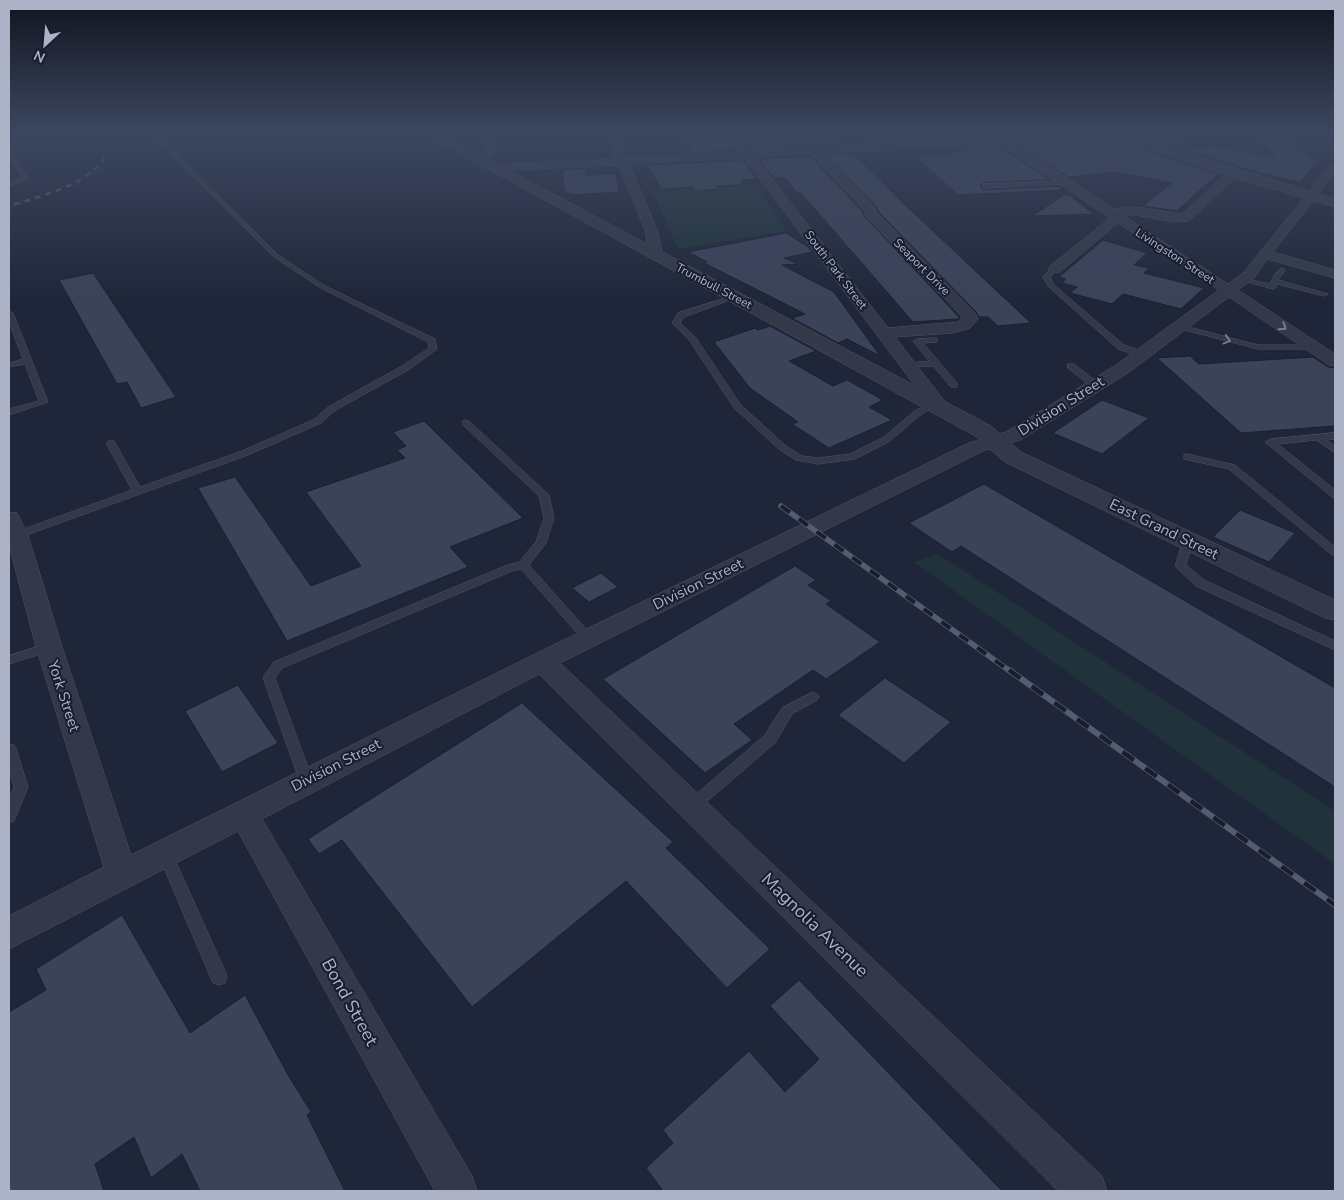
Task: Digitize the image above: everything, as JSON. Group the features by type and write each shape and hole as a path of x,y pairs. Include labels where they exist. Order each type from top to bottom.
{"street":[{"name":"Trumbull Street","path":"534,189 983,431 995,442"},
{"path":"634,189 651,230 656,255"},
{"name":"South Park Street","path":"774,189 909,365 937,406"},
{"name":"Seaport Drive","path":"851,189 870,209 870,214 968,314 970,320 964,325 953,328 883,333"},
{"name":"Livingston Street","path":"1074,189 1335,361"},
{"path":"1055,269 1113,215 1136,211 1173,218 1185,218 1217,189"},
{"path":"1285,189 1335,203"},
{"name":"Division Street","path":"9,933 588,638 968,452 1012,436 1142,354 1243,280 1317,189"},
{"path":"1264,254 1335,274"},
{"name":"East Grand Street","path":"995,442 1013,456 1335,611"},
{"name":"York Street","path":"13,526 49,647 122,874"},
{"name":"Magnolia Avenue","path":"542,661 1086,1191"},
{"name":"Bond Street","path":"243,813 457,1191"}],"lane":[{"path":"13,526 138,491 245,453 318,421 332,409 405,368 433,349 432,342 323,287 276,256 208,189"},
{"path":"1055,269 1046,277 1051,286 1121,347 1142,354"},
{"path":"1243,280 1273,287 1276,276 1282,270"},
{"path":"1275,281 1324,294"},
{"path":"734,297 681,315 676,323 693,340 738,406 784,448 799,458 818,461 852,457 887,439 916,414 937,406"},
{"path":"9,313 13,336 27,360 44,402 9,412"},
{"path":"1180,326 1258,347 1314,347"},
{"path":"934,340 917,341 954,385"},
{"path":"9,365 27,360"},
{"path":"909,365 935,363"},
{"path":"1071,366 1095,385"},
{"path":"306,781 269,677 278,665 509,568 523,565 541,543 549,518 544,494 466,423"},
{"path":"1335,436 1270,442 1335,495"},
{"path":"1318,438 1335,450"},
{"path":"111,443 138,491"},
{"path":"1187,456 1232,467 1335,552"},
{"path":"1188,541 1180,566 1200,584 1335,646"},
{"path":"523,565 588,638"},
{"path":"9,660 49,647"},
{"path":"692,806 770,739 787,711 813,697"},
{"path":"9,749 21,788 9,817"},
{"path":"164,854 219,978"}],"shaded area":[{"path":"758,189 787,231 678,249 652,191"},
{"path":"938,554 1335,811 1335,864 914,562"}],"building":[{"path":"564,189 618,189 619,192 572,195 564,191"},
{"path":"693,189 719,189 694,191"},
{"path":"794,189 841,189 959,317 958,319 913,322 801,193 797,193"},
{"path":"859,189 889,189 1031,323 998,326 988,317 979,317 878,211 875,205"},
{"path":"951,189 1064,190 958,195"},
{"path":"1164,189 1201,189 1177,211 1143,206"},
{"path":"1064,195 1069,195 1094,214 1032,216"},
{"path":"786,233 808,247 812,252 784,258 798,264 782,265 834,292 880,356 847,339 838,343 792,318 805,314 704,263 707,262 688,252"},
{"path":"1103,240 1147,253 1134,265 1149,268 1144,273 1204,288 1181,309 1123,294 1112,304 1070,293 1077,287 1062,283 1066,279 1059,277"},
{"path":"93,273 176,397 141,408 127,382 117,384 59,280"},
{"path":"770,326 816,351 789,361 833,386 847,380 883,400 869,407 892,420 829,448 792,424 798,422 750,388 714,342 755,328 758,330"},
{"path":"1190,356 1199,364 1313,357 1328,367 1335,368 1335,426 1241,433 1157,358"},
{"path":"1102,400 1149,418 1102,454 1053,433"},
{"path":"424,421 523,518 450,547 468,567 287,641 198,488 235,477 311,586 361,566 306,492 405,458 397,450 406,446 393,432"},
{"path":"984,484 1335,688 1335,787 961,546 952,552 909,523"},
{"path":"1240,510 1295,533 1269,562 1213,537"},
{"path":"795,566 816,580 808,585 831,601 826,604 880,642 826,679 813,670 734,724 752,740 705,773 603,679"},
{"path":"601,573 618,587 589,602 572,588"},
{"path":"885,678 951,722 904,763 838,715"},
{"path":"238,685 278,743 222,772 185,711"},
{"path":"522,703 673,842 666,848 770,949 727,988 626,881 472,1007 342,840 319,854 308,839"},
{"path":"122,915 190,1033 245,995 288,1075 311,1112 307,1115 345,1191 200,1191 182,1154 151,1178 134,1137 95,1164 104,1191 9,1191 9,1012 46,990 36,969"},
{"path":"799,980 1002,1191 663,1191 646,1168 673,1143 663,1130 749,1051 785,1092 819,1059 770,1006"}],"railway":[{"path":"9,206 61,189"},
{"path":"781,506 1011,672"},
{"path":"1009,670 1335,905"}]}
